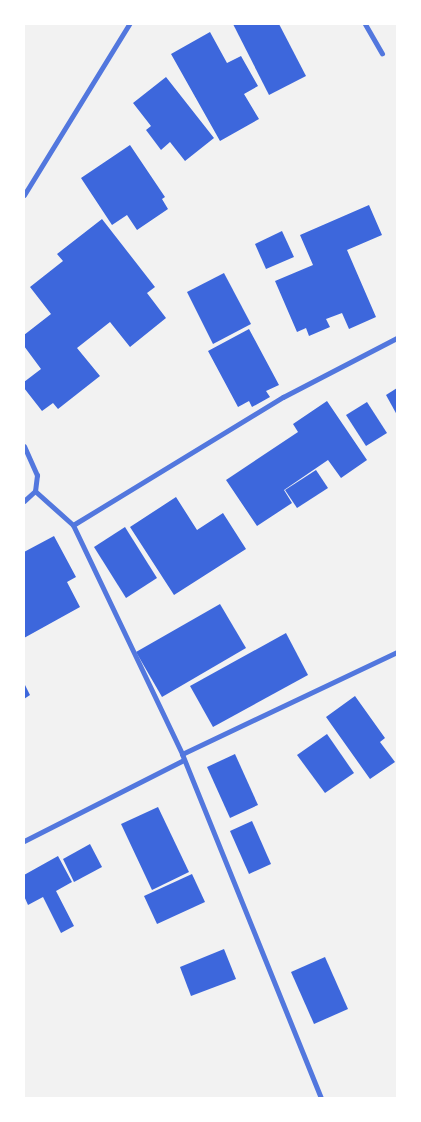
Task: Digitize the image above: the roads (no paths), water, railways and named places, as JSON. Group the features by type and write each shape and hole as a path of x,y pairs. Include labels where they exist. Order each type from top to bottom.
{"street":[{"path":"24,195 129,24"},
{"path":"365,24 382,54"},
{"path":"73,525 283,397 397,338"},
{"path":"24,446 37,475 35,491 24,501"},
{"path":"35,491 73,525 183,757 321,1098"},
{"path":"24,841 183,757 397,652"}]}
